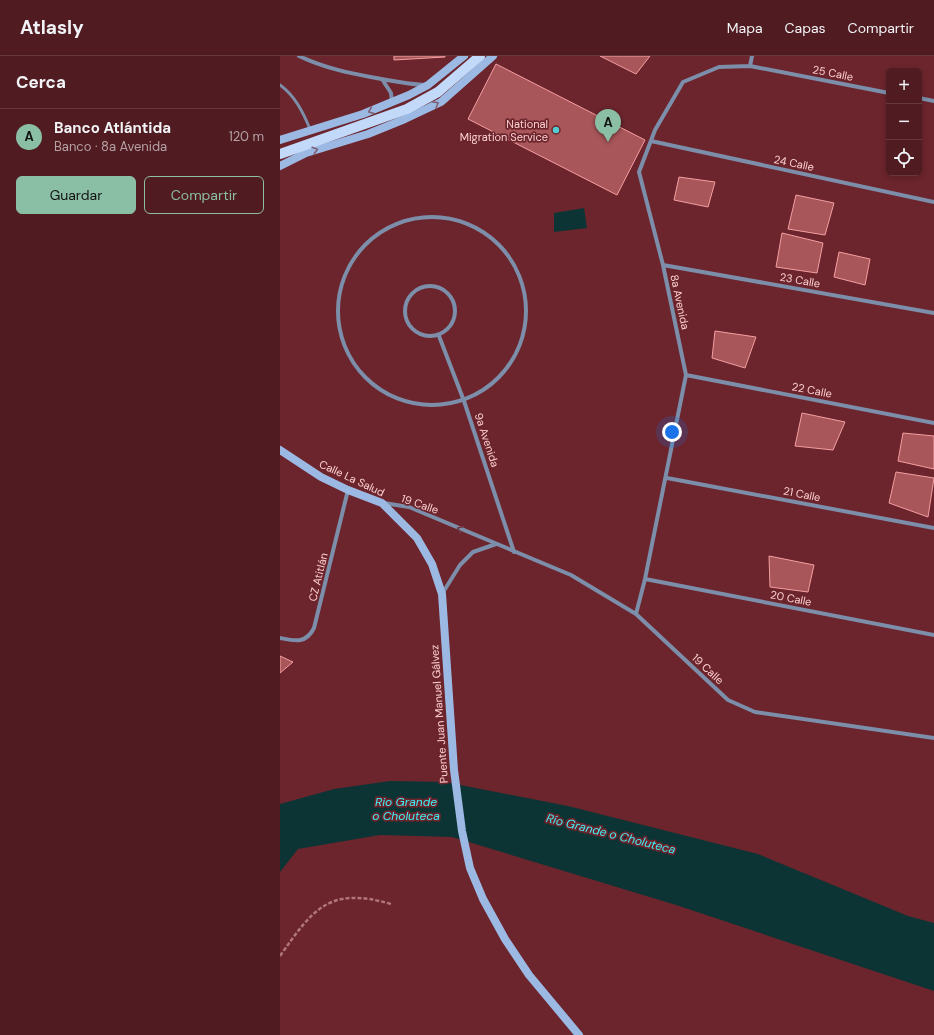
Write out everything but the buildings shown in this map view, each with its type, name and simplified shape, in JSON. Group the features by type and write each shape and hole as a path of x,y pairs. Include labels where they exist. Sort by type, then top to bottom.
{"main road":[{"path":"280,140 363,114 392,102 428,85 464,56"},
{"path":"280,154 407,109 438,92 480,56"},
{"path":"280,166 306,153 368,134 405,120 441,102 493,56"},
{"name":"Calle La Salud","path":"280,450 321,477 348,490 382,503 417,538 432,564 442,594"},
{"name":"Puente Juan Manuel Gálvez","path":"442,594 454,770 462,831 470,868 483,899 505,939 529,975 563,1018 579,1035"}],"street":[{"path":"299,56 333,69 410,84 428,85"},
{"path":"750,66 752,56"},
{"name":"25 Calle","path":"750,66 886,91"},
{"name":"8a Avenida","path":"636,614 646,579 686,375 663,265 639,172 655,130 683,82 719,67 750,66"},
{"path":"382,79 388,86 392,102"},
{"path":"922,99 934,101"},
{"name":"24 Calle","path":"651,141 934,202"},
{"path":"416,217 447,217 470,224 477,227 502,246 520,272 528,302 525,334 513,362 492,386 464,400 434,406 402,401 374,386 353,363 340,335 337,304 344,273 362,247 386,227 416,217"},
{"name":"23 Calle","path":"663,265 934,312"},
{"path":"422,287 438,287 451,296 456,311 452,326 439,336 423,336 410,327 404,312 409,297 422,287"},
{"name":"9a Avenida","path":"439,336 464,400 514,552"},
{"name":"22 Calle","path":"686,375 934,423"},
{"name":"21 Calle","path":"667,478 934,528"},
{"name":"CZ Atitlán","path":"280,638 302,641 310,636 314,628 348,490"},
{"name":"19 Calle","path":"382,503 409,507 571,575 636,614 728,700 755,712 934,738"},
{"path":"442,594 460,565 473,552 496,544"},
{"name":"20 Calle","path":"646,579 934,635"}],"lane":[{"path":"280,85 289,92 302,111 311,130"}],"path":[{"path":"280,956 311,914 334,900 369,898 391,904"}],"water":[{"path":"584,208 587,228 554,232 554,213"},
{"path":"390,781 445,782 568,806 758,854 908,916 934,923 934,991 676,905 452,837 380,835 298,849 280,872 280,804 334,789"}],"place":[{"name":"National Migration Service","path":"556,130"},
{"name":"Banco Atlántida","path":"608,142"}],"water label":[{"name":"Rio Grande o Choluteca","path":"406,809"},
{"name":"Río Grande o Choluteca","path":"611,834"}]}
